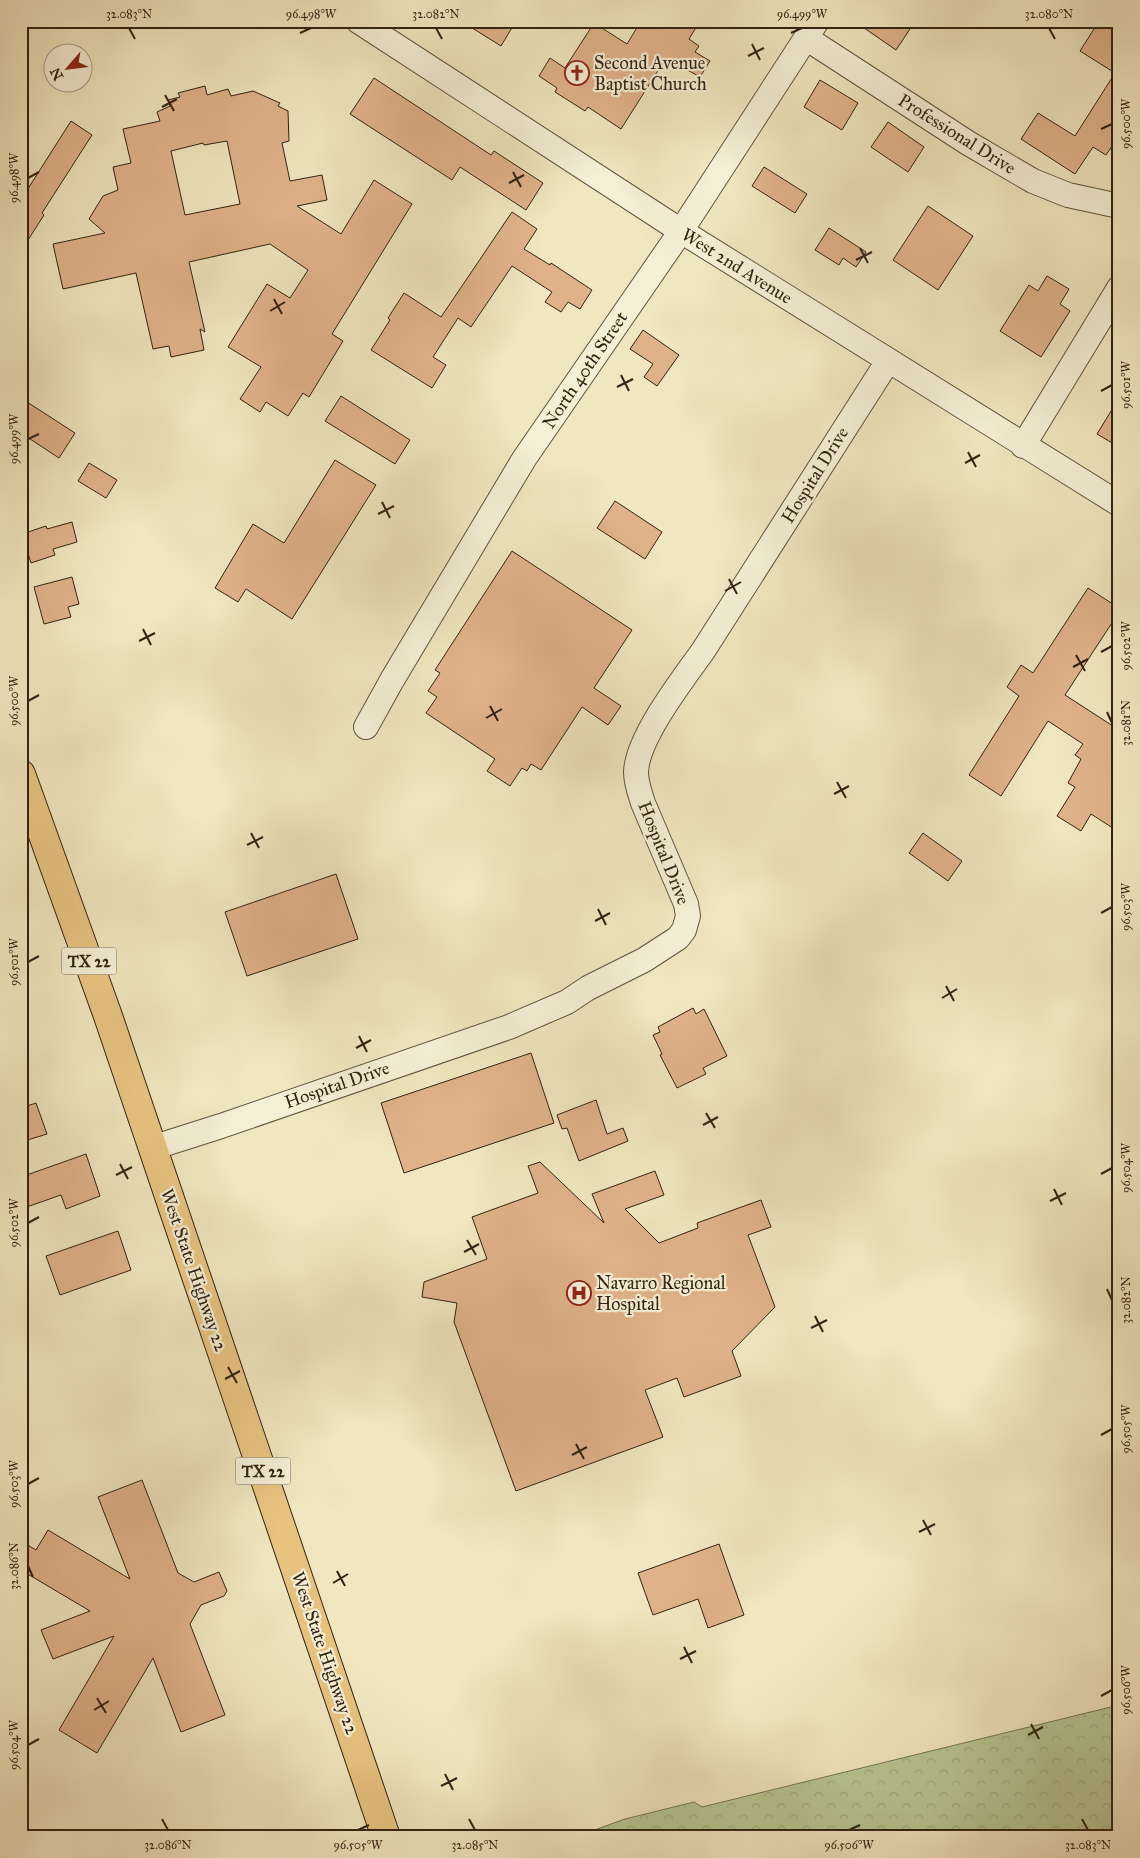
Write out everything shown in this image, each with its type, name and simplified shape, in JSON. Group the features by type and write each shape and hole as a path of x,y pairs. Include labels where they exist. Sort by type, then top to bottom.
{"main road":[{"name":"West State Highway 22","path":"21,774 80,934 386,1837"}],"street":[{"name":"West 2nd Avenue","path":"358,21 681,230 1023,446 1119,504"},
{"name":"North 40th Street","path":"366,727 524,459 681,230 812,30"},
{"name":"Professional Drive","path":"812,30 968,143 1033,181 1068,195 1119,206"},
{"path":"1023,446 1119,288"},
{"name":"Hospital Drive","path":"152,1148 509,1027 567,1002 588,988 644,960 678,938 684,930 688,916 686,904 643,803 636,772 639,756 652,728 680,683 704,651 888,361"}],"green space":[{"path":"1119,1705 1119,1837 575,1837 625,1819 694,1802 702,1807"}],"building":[{"path":"461,21 516,21 501,46"},
{"name":"Second Avenue Baptist Church","path":"641,21 700,21 689,39 699,46 695,52 710,61 700,77 666,58 621,129 588,107 585,111 555,92 557,88 539,76 550,58 565,68 594,23 627,44"},
{"path":"854,21 904,21 912,26 896,50"},
{"path":"1099,21 1112,21 1119,25 1119,136 1106,155 1093,147 1075,174 1021,139 1038,113 1075,136 1115,73 1080,51"},
{"path":"374,78 491,155 494,151 543,183 526,210 460,167 452,180 350,114"},
{"path":"820,80 858,103 842,130 804,107"},
{"path":"205,86 207,95 228,89 231,96 253,91 280,103 278,106 288,111 289,141 282,143 290,181 322,175 327,200 297,206 341,234 374,180 412,204 332,334 343,341 309,397 303,393 288,416 266,402 260,412 240,399 261,367 228,347 267,284 290,298 308,270 270,244 189,262 205,332 200,329 204,350 171,357 169,346 153,349 136,273 63,289 53,244 105,233 89,219 103,196 118,190 113,167 131,163 123,129 160,121 157,112 170,106 168,100 180,97 178,93","holes":["227,141 240,204 185,215 171,151 203,143 204,145"]},
{"path":"71,121 92,135 42,213 44,215 21,251 21,204 26,196 24,195"},
{"path":"888,122 924,147 908,172 871,147"},
{"path":"764,167 807,194 795,213 752,186"},
{"path":"928,206 973,236 938,290 893,260"},
{"path":"512,212 537,229 524,249 550,265 551,263 592,290 580,309 568,302 561,312 545,302 552,292 512,266 471,327 458,318 433,357 446,365 432,388 371,350 404,293 441,317"},
{"path":"829,228 866,252 856,267 843,258 839,265 815,250"},
{"path":"1047,276 1069,289 1060,304 1070,311 1041,357 1000,331 1029,285 1038,291"},
{"path":"643,330 679,355 657,386 644,377 653,364 630,349"},
{"path":"341,396 410,440 395,464 325,421"},
{"path":"1119,398 1119,447 1097,434"},
{"path":"27,402 75,433 59,458 21,433 21,410"},
{"path":"335,460 376,485 292,619 246,589 238,602 215,588 253,524 284,543"},
{"path":"89,463 117,480 106,498 78,481"},
{"path":"615,501 662,532 645,559 597,528"},
{"path":"72,522 77,542 53,549 55,555 31,563 22,534 46,526 47,529"},
{"path":"512,551 632,630 594,688 621,706 608,725 582,707 541,770 531,764 527,771 522,768 510,786 487,771 495,759 426,713 437,697 428,691 440,673 435,670"},
{"path":"72,577 79,604 68,607 71,617 44,624 34,587"},
{"path":"1088,588 1119,608 1119,612 1065,695 1119,730 1119,832 1091,814 1081,831 1057,816 1075,787 1068,783 1081,759 1075,755 1083,744 1048,721 1001,796 969,775 1019,696 1007,687 1021,665 1033,673"},
{"path":"923,833 962,861 948,881 909,853"},
{"path":"336,874 358,939 247,976 225,912"},
{"path":"693,1008 696,1014 704,1009 727,1056 703,1068 706,1074 677,1088 660,1055 662,1054 653,1035 660,1032 658,1027"},
{"path":"531,1053 554,1123 404,1173 381,1103"},
{"path":"596,1100 607,1134 623,1128 628,1141 579,1161 567,1128 562,1129 557,1115"},
{"path":"36,1103 47,1134 21,1142 21,1108"},
{"path":"86,1154 100,1196 66,1209 61,1195 21,1209 21,1177"},
{"path":"540,1162 604,1223 592,1194 655,1171 664,1195 625,1209 659,1243 698,1228 697,1223 761,1200 771,1227 748,1235 775,1307 732,1351 741,1376 684,1397 677,1378 645,1390 663,1437 516,1491 454,1322 457,1303 422,1297 424,1282 487,1259 472,1217 538,1193 528,1166"},
{"path":"118,1231 131,1270 60,1295 46,1256"},
{"path":"142,1480 178,1573 194,1582 219,1572 227,1591 224,1596 201,1605 190,1624 225,1715 181,1732 153,1658 97,1753 59,1730 114,1636 53,1659 41,1630 90,1611 21,1570 21,1541 36,1550 48,1530 130,1579 98,1497"},
{"path":"719,1544 744,1615 708,1628 698,1599 653,1615 638,1573"}],"place":[{"name":"Second Avenue Baptist Church","path":"577,73"},
{"name":"Navarro Regional Hospital","path":"579,1293"}]}
